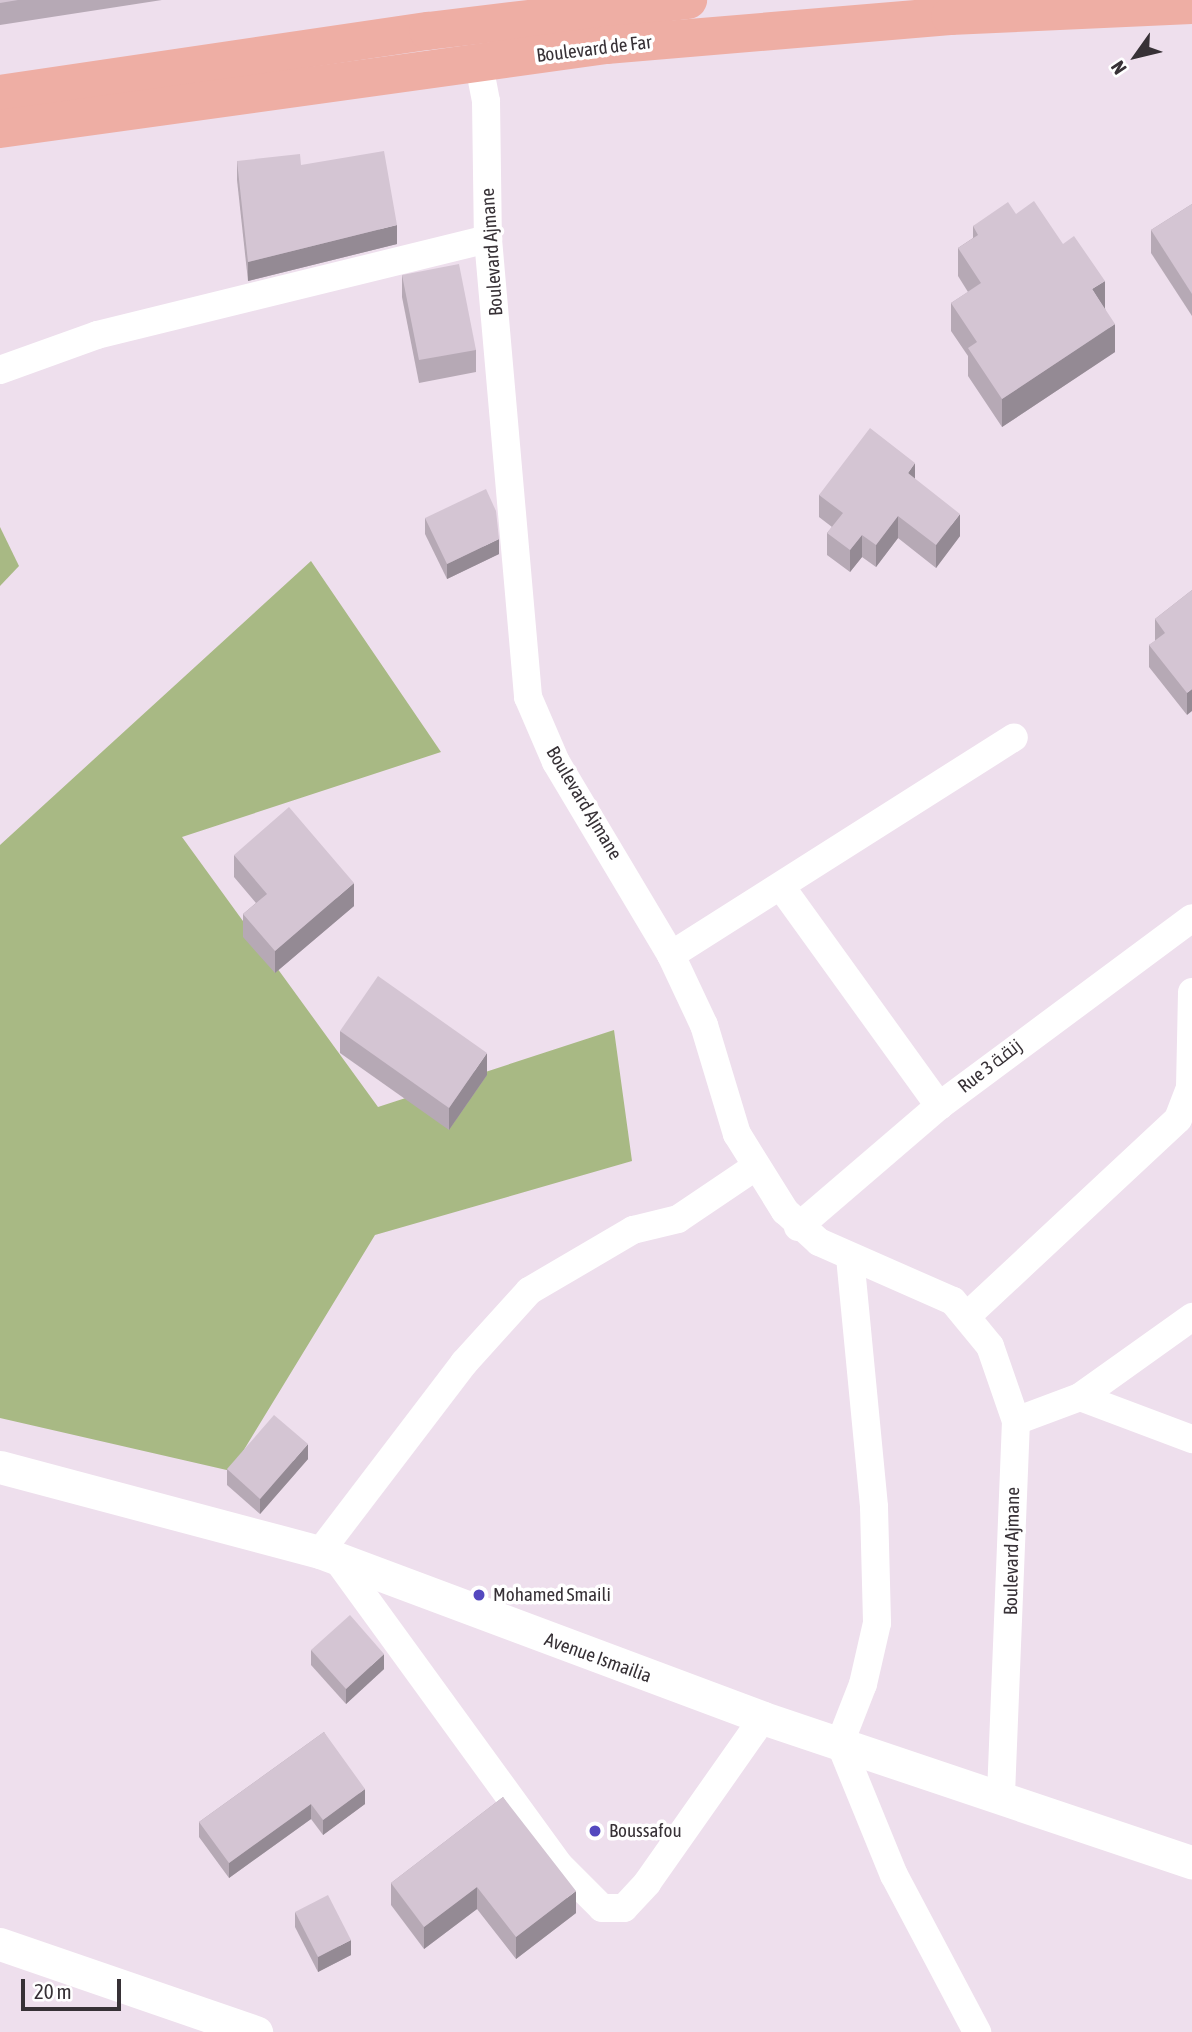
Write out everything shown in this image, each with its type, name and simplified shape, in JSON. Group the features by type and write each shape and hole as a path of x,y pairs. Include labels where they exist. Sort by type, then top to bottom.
{"highway":[{"name":"Boulevard de Far","path":"0,94 441,29 688,0"},
{"name":"Boulevard de Far","path":"0,129 428,68 479,65 606,45 950,16 1192,5"}],"street":[{"name":"Boulevard Ajmane","path":"479,65 486,101 488,239 528,697 556,762 671,955 704,1025 737,1134 755,1167 798,1227 850,1257 939,1293 968,1315 990,1346 1016,1420 1001,1798"},
{"path":"0,370 97,335 488,239"},
{"path":"671,955 782,888 1014,737"},
{"path":"782,888 939,1105"},
{"name":"Rue 3 زنقة","path":"798,1227 939,1105 1192,918"},
{"path":"968,1315 1178,1119 1190,1088 1192,992"},
{"path":"755,1167 678,1219 633,1230 529,1291 471,1353 328,1555 560,1866 602,1908 624,1908 648,1883 763,1718"},
{"path":"850,1257 874,1507 877,1623 863,1684 840,1743 894,1875 977,2032"},
{"path":"1016,1420 1080,1397 1192,1317"},
{"path":"1080,1397 1192,1439"},
{"name":"Avenue Ismailia","path":"0,1467 328,1555 763,1718 1192,1862"},
{"path":"0,1944 256,2032"}],"green space":[{"path":"0,527 19,566 0,586"},
{"path":"311,561 441,752 182,837 378,1107 614,1030 632,1161 375,1235 231,1471 0,1418 0,845"}],"building":[{"path":"384,151 397,225 248,262 237,161 300,154 301,165"},
{"path":"1034,201 1063,244 1074,236 1105,281 1092,289 1115,324 1002,399 968,348 977,342 951,303 981,283 958,248 978,235 973,226 1008,202 1016,214"},
{"path":"1192,204 1192,294 1151,230"},
{"path":"459,264 476,350 419,360 402,275"},
{"path":"870,428 915,463 908,473 960,514 936,545 898,516 876,545 862,535 850,550 827,533 843,513 819,495"},
{"path":"486,489 496,511 499,539 447,564 425,518"},
{"path":"1192,590 1192,689 1187,693 1149,645 1165,633 1155,619"},
{"path":"289,807 354,883 275,951 243,914 267,894 234,855"},
{"path":"378,976 487,1053 449,1108 340,1031"},
{"path":"274,1415 308,1444 260,1499 227,1469"},
{"path":"350,1615 384,1654 346,1689 311,1650"},
{"path":"324,1732 365,1789 323,1820 311,1804 229,1863 199,1822"},
{"path":"503,1797 576,1891 516,1937 477,1887 424,1927 391,1883"},
{"path":"328,1895 351,1940 318,1957 295,1912"}],"place":[{"name":"Mohamed Smaili","path":"479,1595"},
{"name":"Boussafou","path":"595,1831"}]}
